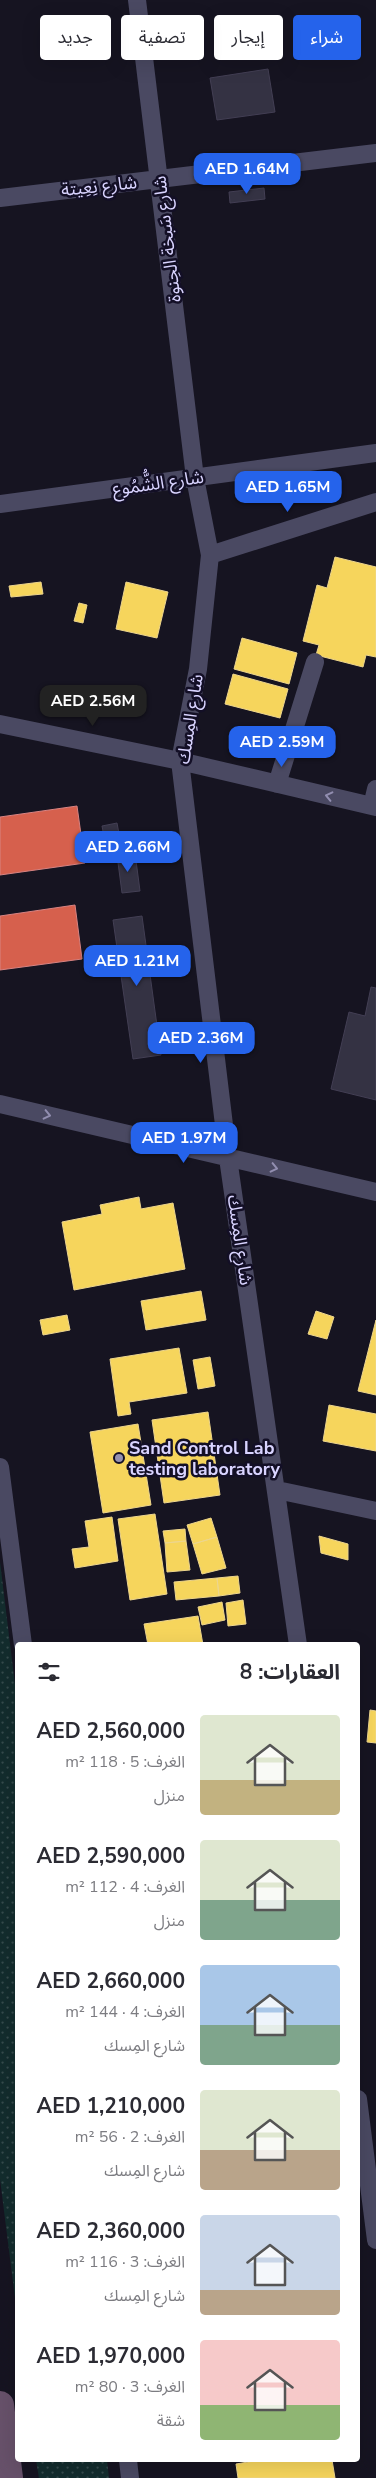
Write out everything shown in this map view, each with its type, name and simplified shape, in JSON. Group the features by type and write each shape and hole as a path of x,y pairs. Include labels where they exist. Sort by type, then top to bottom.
{"highway":[{"path":"0,2405 10,2478"}],"street":[{"name":"شارع سَبخة الحِنوة","path":"136,0 160,180 195,478"},
{"name":"شارع نِعِيتة","path":"0,198 376,153"},
{"name":"شارع الشُّمُوع","path":"0,504 376,453"},
{"name":"شارع المِسك","path":"195,478 210,554 198,669 180,761 228,1158 298,1642"},
{"path":"210,554 376,502"},
{"path":"277,784 315,662"},
{"path":"0,724 180,761 374,807 376,789"},
{"path":"0,1104 376,1192"},
{"path":"0,1467 23,1642"},
{"path":"277,1490 376,1511"},
{"path":"360,2115 376,2240"},
{"path":"128,2462 130,2478"}],"green space":[{"path":"0,1562 15,1684 15,2298 0,2179"},
{"path":"36,2462 107,2462 109,2478 39,2478"}],"building: سكن":[{"path":"335,557 376,567 376,657 366,655 363,667 316,655 319,645 303,641 317,585 327,588"},
{"path":"41,582 43,594 11,597 9,586"},
{"path":"126,582 168,592 157,638 116,629"},
{"path":"79,603 87,605 83,623 74,621"},
{"path":"242,638 297,653 289,684 234,669"},
{"path":"233,674 288,689 280,718 225,704"},
{"path":"139,1197 141,1209 173,1203 185,1269 74,1290 62,1222 102,1214 100,1205"},
{"path":"201,1291 206,1320 146,1330 141,1301"},
{"path":"316,1311 334,1317 327,1339 308,1334"},
{"path":"67,1315 70,1330 43,1335 40,1320"},
{"path":"376,1320 376,1395 358,1391"},
{"path":"179,1348 187,1393 129,1402 131,1414 118,1416 110,1359"},
{"path":"210,1357 215,1386 198,1389 193,1360"},
{"path":"329,1405 376,1414 376,1451 323,1441"},
{"path":"208,1412 220,1495 164,1503 152,1420"},
{"name":"Sand Control Lab testing laboratory","path":"138,1424 151,1505 103,1513 90,1432"},
{"path":"155,1514 167,1594 130,1600 118,1519"},
{"path":"112,1517 118,1561 75,1568 72,1549 89,1547 85,1521"},
{"path":"211,1518 217,1537 193,1544 187,1525"},
{"path":"185,1529 186,1541 165,1543 163,1531"},
{"path":"319,1536 348,1544 348,1560 321,1553"},
{"path":"217,1537 226,1568 202,1574 193,1544"},
{"path":"186,1541 190,1570 167,1572 165,1543"},
{"path":"238,1576 240,1593 219,1596 217,1578"},
{"path":"217,1578 219,1596 176,1600 174,1582"},
{"path":"243,1600 246,1624 228,1626 226,1603"},
{"path":"222,1602 225,1620 202,1625 198,1607"},
{"path":"198,1616 202,1642 147,1642 144,1624"},
{"path":"370,1710 376,1711 376,1743 367,1742"},
{"path":"248,2462 332,2462 335,2478 238,2478 236,2464"}],"building: متاجر":[{"path":"77,806 85,863 0,875 0,817"},
{"path":"75,905 82,959 0,970 0,916"}],"building: أخرى":[{"path":"268,69 275,112 217,120 210,78"},
{"path":"264,188 265,199 230,203 229,192"},
{"path":"117,823 120,839 105,842 102,826"},
{"path":"135,853 140,891 122,893 117,855"},
{"path":"142,916 161,1055 133,1059 113,920"},
{"path":"371,987 376,988 376,1100 331,1089 349,1012 365,1016"}],"place":[{"name":"Sand Control Lab testing laboratory","path":"119,1458"}]}
